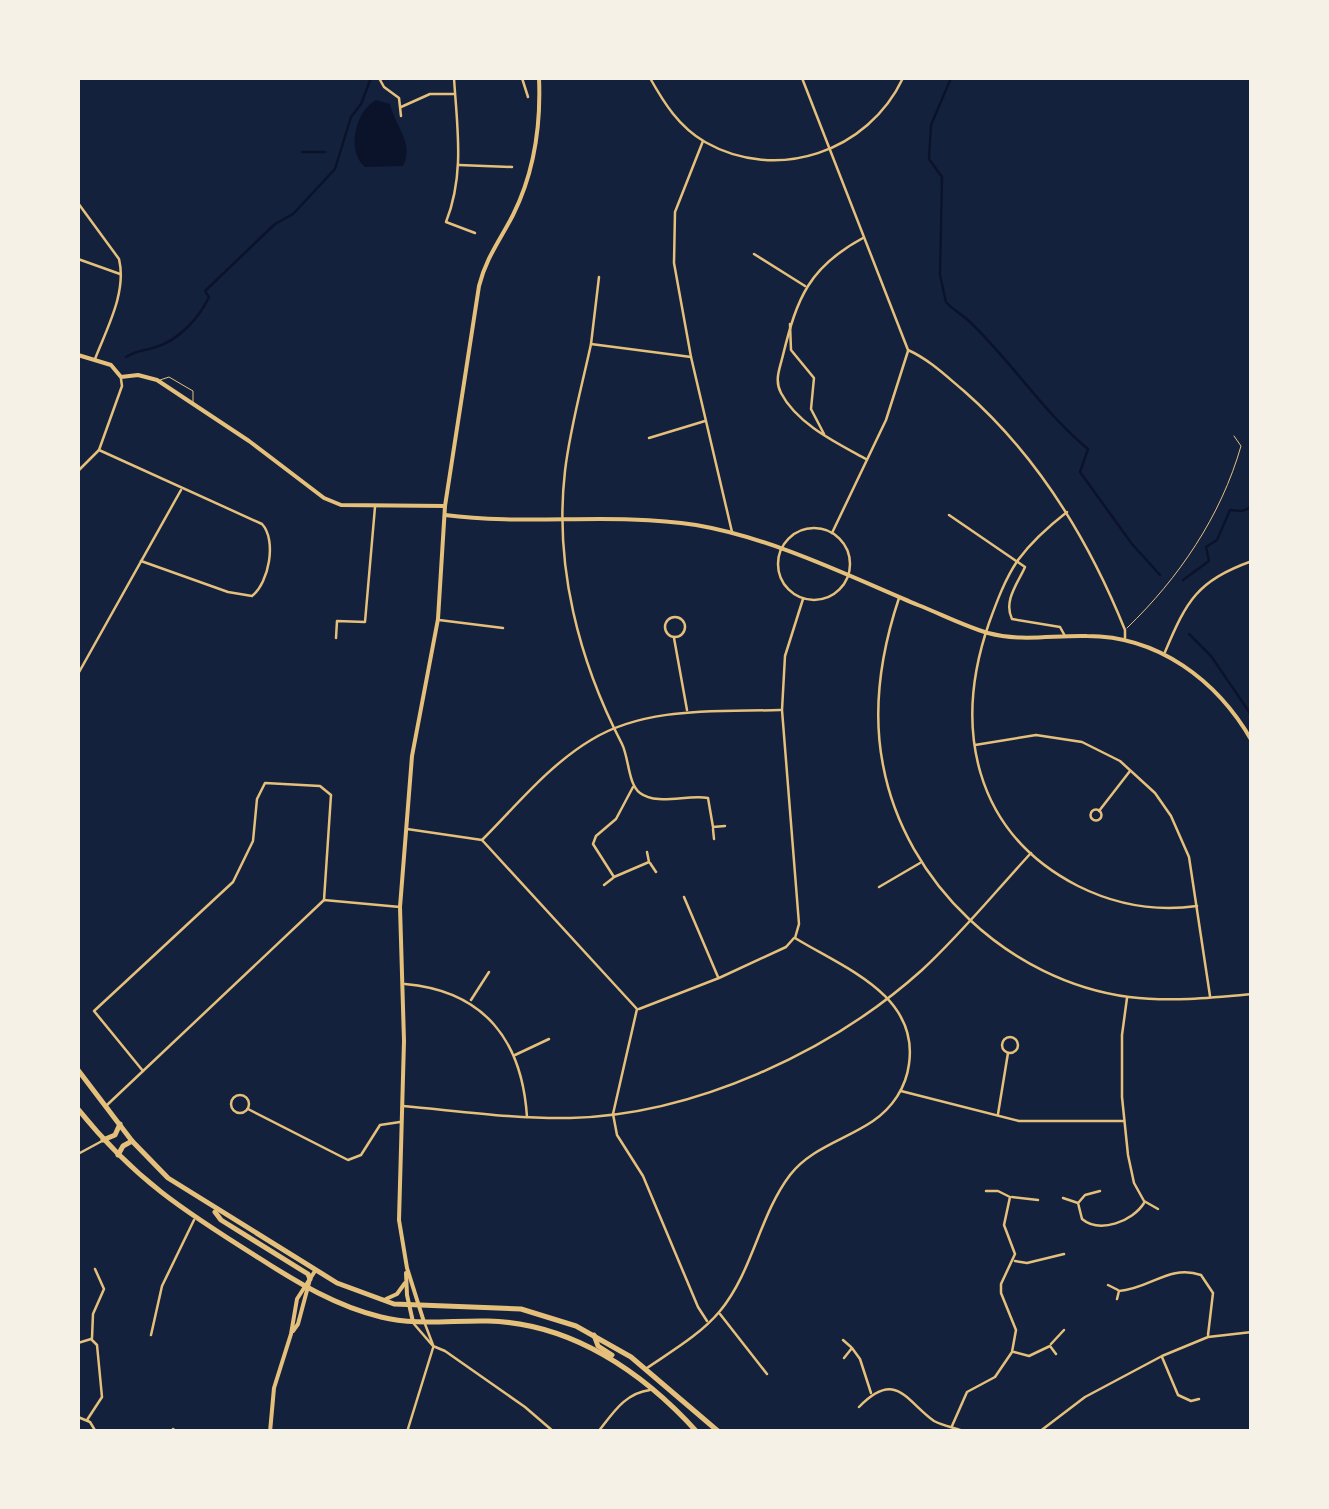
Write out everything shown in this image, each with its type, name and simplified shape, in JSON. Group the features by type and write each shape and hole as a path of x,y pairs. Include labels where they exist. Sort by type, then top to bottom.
{"highway":[{"path":"78,1070 132,1141 168,1178 316,1270 382,1301 520,1309 597,1338 646,1369 720,1432"},
{"path":"78,1109 158,1193 306,1288 379,1317 413,1322 517,1323 589,1346 640,1380 697,1432"},
{"path":"104,1140 115,1135 120,1124"},
{"path":"118,1155 132,1141"},
{"path":"210,1206 222,1220 308,1274 310,1280"},
{"path":"589,1346 597,1338"},
{"path":"597,1338 598,1346 630,1367 640,1380"}],"street":[{"path":"378,78 384,88 400,98 401,116"},
{"path":"454,78 460,133 458,177 446,222 474,232"},
{"path":"522,78 528,97"},
{"path":"406,1432 433,1346 407,1268 399,1220 403,984 400,907 412,756 438,620 445,506 480,286 487,258 510,220 530,171 538,124 539,78"},
{"path":"650,78 669,110 703,141 738,155 780,160 830,150 850,140 876,116 903,78"},
{"path":"802,78 908,350 886,420 832,533"},
{"path":"402,106 430,94 455,94"},
{"path":"703,141 682,188 673,239 676,287 732,534"},
{"path":"458,165 512,167"},
{"path":"78,202 120,259 122,274 94,360"},
{"path":"864,237 826,262 806,287 790,324 777,378 780,391 825,436 866,460"},
{"path":"754,254 806,287"},
{"path":"78,259 122,274"},
{"path":"599,276 592,344 568,456 562,520 576,626 600,699 628,756 634,786 651,798 708,798 714,838"},
{"path":"790,324 791,350 814,378 811,410 825,436"},
{"path":"592,344 691,357"},
{"path":"908,350 932,363 976,402 1029,458 1067,512 1102,573 1125,630 1124,640"},
{"path":"78,355 111,365 122,386 99,450 78,471"},
{"path":"121,378 138,375 157,380 262,450 324,498 354,508 445,506"},
{"path":"649,438 707,421"},
{"path":"99,450 262,524 271,539 260,589 245,597 140,561"},
{"path":"78,674 182,488"},
{"path":"336,638 338,622 365,622 375,507"},
{"path":"1067,512 1018,561 999,595 986,632 972,686 974,745 982,785 997,812 1031,853 1066,880 1105,898 1156,908 1196,906"},
{"path":"445,515 694,525 781,550 986,632 1035,640 1088,636 1124,640 1165,652 1199,677 1221,698 1252,741"},
{"path":"949,516 1026,567 1009,602 1012,619 1060,627 1065,637"},
{"path":"817,528 832,533 846,549 850,560 848,577 829,597 804,598 788,589 781,579 781,550 792,536 804,530 817,528"},
{"path":"1165,652 1202,585 1220,572 1252,561"},
{"path":"900,597 881,668 878,714 882,762 892,800 921,862 969,920 1040,970 1087,987 1127,996 1176,1000 1252,994"},
{"path":"637,1010 719,978 786,947 794,938 799,924 782,710 785,656 804,598"},
{"path":"677,617 685,623 685,630 674,638 668,636 664,626 667,620 677,617"},
{"path":"438,620 503,628"},
{"path":"674,638 688,713"},
{"path":"482,840 573,752 614,728 688,713 782,710"},
{"path":"974,745 1036,735 1082,742 1120,761 1155,792 1185,844 1210,998"},
{"path":"1098,811 1130,770"},
{"path":"106,1106 324,900 333,804 331,795 320,786 265,783 257,799 246,860 232,882 94,1011 143,1071"},
{"path":"614,877 594,840 616,818 634,786"},
{"path":"713,827 725,826"},
{"path":"406,829 482,840 637,1010"},
{"path":"648,852 656,872"},
{"path":"402,1106 572,1118 614,1114 682,1098 760,1073 828,1039 920,972 1031,853"},
{"path":"604,885 649,862"},
{"path":"879,887 921,862"},
{"path":"684,897 719,978"},
{"path":"324,900 400,907"},
{"path":"646,1369 719,1312 749,1262 773,1205 792,1173 813,1154 873,1121 892,1105 908,1072 909,1037 903,1016 888,996 794,938"},
{"path":"470,1002 489,972"},
{"path":"403,984 437,989 470,1002 485,1014 515,1055 522,1075 527,1117"},
{"path":"1127,996 1122,1035 1124,1121 1131,1177 1144,1202 1158,1209"},
{"path":"637,1010 614,1114 617,1135 643,1176 708,1323"},
{"path":"515,1055 549,1039"},
{"path":"998,1116 1008,1053"},
{"path":"901,1090 1020,1121 1124,1121"},
{"path":"248,1108 348,1160 362,1154 380,1126 402,1122"},
{"path":"78,1154 104,1140"},
{"path":"986,1191 1020,1201 1038,1200"},
{"path":"1078,1203 1085,1195 1100,1191"},
{"path":"952,1426 967,1392 995,1377 1012,1352 1016,1330 1000,1284 1014,1260 1014,1246 1003,1217 1010,1197"},
{"path":"1063,1198 1078,1203"},
{"path":"1078,1203 1082,1220 1093,1226 1130,1218 1144,1202"},
{"path":"151,1335 167,1272 195,1218"},
{"path":"1014,1260 1027,1264 1064,1254"},
{"path":"1052,1259 1055,1268"},
{"path":"407,1268 405,1283 413,1322 433,1346 445,1350 554,1432"},
{"path":"87,1420 102,1397 92,1339 94,1314 104,1289 95,1269"},
{"path":"270,1432 274,1388 290,1334 298,1324 306,1288 316,1270"},
{"path":"1108,1285 1119,1291 1136,1289 1175,1271 1201,1275 1213,1293 1208,1337"},
{"path":"382,1301 396,1294 405,1283"},
{"path":"1117,1299 1119,1291"},
{"path":"719,1312 768,1374"},
{"path":"1012,1352 1029,1356 1050,1346 1064,1330"},
{"path":"1039,1432 1085,1397 1162,1356 1208,1337 1252,1332"},
{"path":"78,1343 92,1339"},
{"path":"843,1340 860,1359 872,1394"},
{"path":"1050,1346 1056,1354"},
{"path":"844,1358 852,1348"},
{"path":"1162,1356 1178,1395 1190,1401 1199,1399"},
{"path":"598,1432 632,1395 652,1390"},
{"path":"859,1407 872,1394 904,1394 934,1420 966,1432"},
{"path":"78,1417 87,1420 96,1432"}],"lane":[{"path":"157,380 169,377 192,390 193,406"},
{"path":"1125,630 1156,599 1210,522 1241,446 1234,436"}],"water":[{"path":"376,100 390,104 403,135 407,150 403,166 365,167 359,160 355,142 358,122"}],"waterway":[{"path":"126,357 164,344 187,327 209,297 205,291 275,224 293,214 335,169 351,117 371,78"},
{"path":"951,78 931,125 929,159 942,177 940,275 946,302 985,337 1057,420 1088,449 1080,472 1132,544 1160,575"},
{"path":"302,152 325,152"},
{"path":"1183,580 1209,561 1206,547 1217,540 1230,510 1252,507"},
{"path":"1189,634 1211,656 1252,716"}]}
